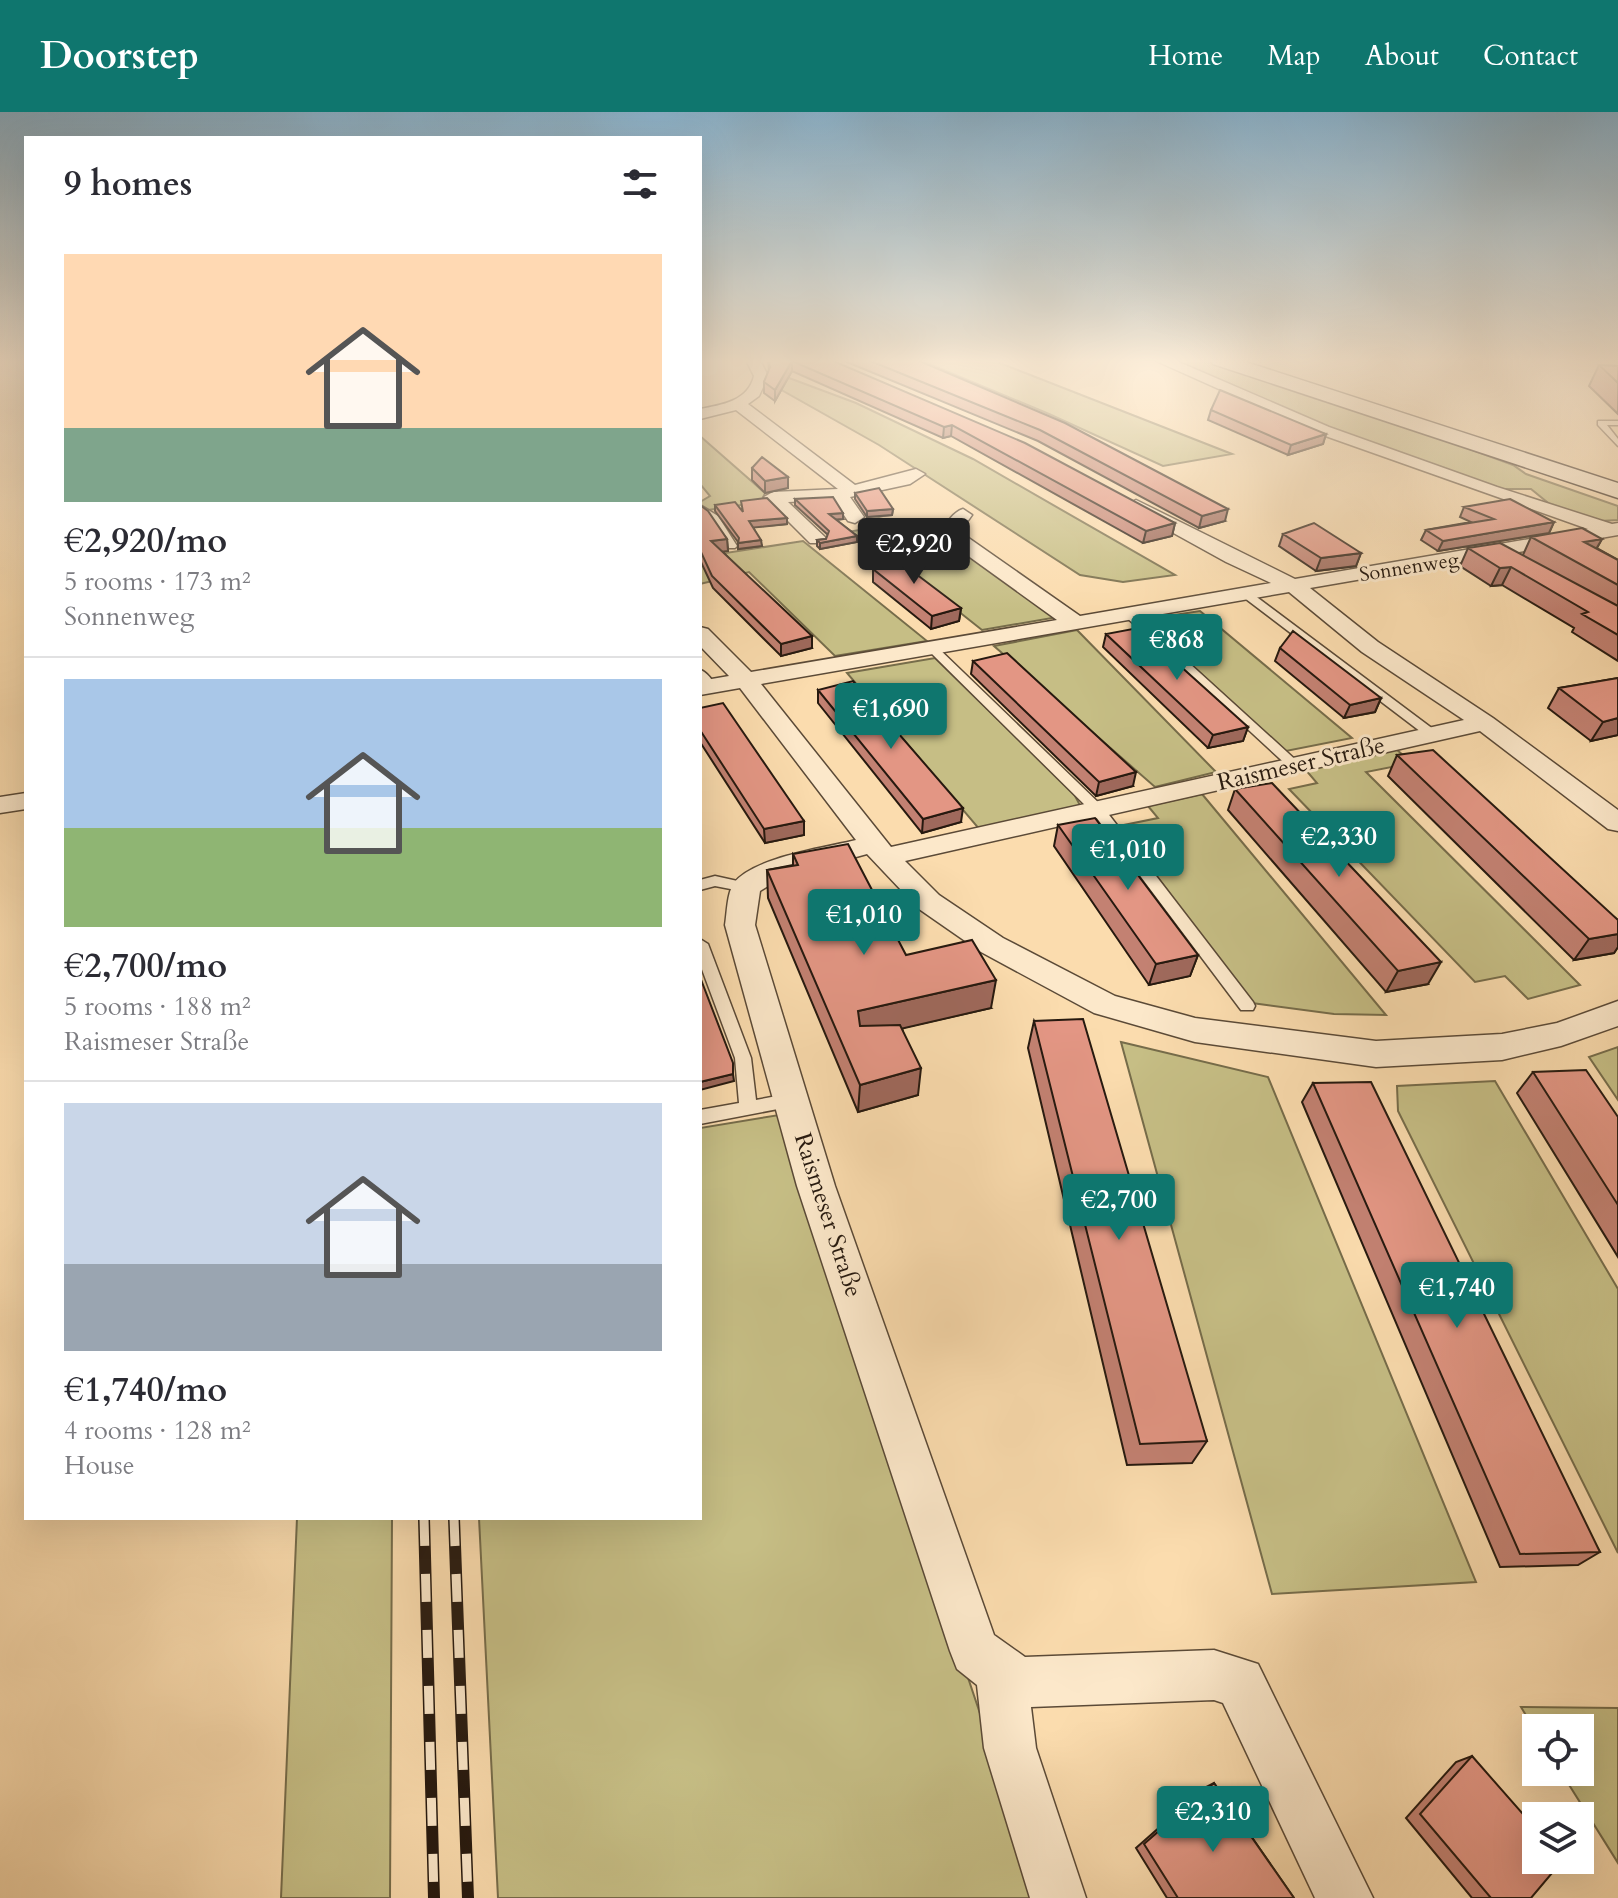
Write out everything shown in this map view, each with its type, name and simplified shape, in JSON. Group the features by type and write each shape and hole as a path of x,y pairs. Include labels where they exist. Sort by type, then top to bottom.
{"main road":[{"path":"1473,443 1618,491"}],"street":[{"path":"786,443 846,492 855,517"},
{"path":"1360,443 1491,491 1617,531"},
{"path":"817,539 773,497 846,492 904,480 916,474"},
{"path":"1115,493 1233,558 1294,586 1370,647 1484,723 1618,823"},
{"path":"963,515 949,533 1076,623"},
{"name":"Sonnenweg","path":"703,682 746,680 1617,531"},
{"path":"1498,552 1525,567"},
{"path":"702,636 746,680 879,850 929,902 992,945 1105,1005 1195,1030 1376,1054 1502,1047 1561,1034 1618,1013"},
{"name":"Raismeser Straße","path":"1001,1672 975,1651 816,1186 740,925 746,887 773,870 1098,810 1484,723"},
{"path":"0,805 24,801"},
{"path":"1058,1898 1010,1748 1001,1672 1025,1682 1214,1675 1240,1682 1345,1898"}],"lane":[{"path":"702,509 715,518 732,546"},
{"path":"1246,594 1433,735"},
{"path":"1129,614 1295,766"},
{"path":"932,648 1098,810 1247,1006"},
{"path":"702,884 715,881 746,887"},
{"path":"702,949 743,1058 748,1109"},
{"path":"702,1117 793,1100"}],"shaded area":[{"path":"702,443 708,443 765,493 761,502 708,510 702,507 702,501 710,496 702,486"},
{"path":"876,443 940,443 1175,575 1123,582 1080,575"},
{"path":"1113,443 1205,443 1232,454 1163,466"},
{"path":"1367,443 1454,443 1513,465 1526,474 1618,506 1618,520 1600,521 1552,506 1531,489 1495,489"},
{"path":"879,518 946,535 1058,617 982,630 886,554 877,552 860,540 855,541 847,532 860,530 861,521"},
{"path":"803,541 927,641 835,656 749,572 702,584 702,557"},
{"path":"1200,611 1352,738 1286,751 1142,620"},
{"path":"1077,630 1216,772 1155,787 994,646"},
{"path":"935,658 1074,794 1082,809 980,830 847,673"},
{"path":"1396,749 1412,763 1366,772 1580,985 1528,999 1505,976 1475,982 1289,789 1317,783 1305,769"},
{"path":"1202,794 1386,1015 1334,1014 1252,1003 1119,826 1158,818 1148,806"},
{"path":"1121,1042 1268,1077 1476,1582 1272,1594"},
{"path":"1618,1047 1618,1100 1589,1057"},
{"path":"1495,1081 1618,1289 1618,1553 1398,1111 1397,1086"},
{"path":"779,1115 1042,1898 498,1898 479,1520 702,1520 702,1128"},
{"path":"297,1520 392,1520 390,1898 281,1898"},
{"path":"1521,1707 1618,1708 1618,1863 1594,1825 1594,1802 1580,1802 1570,1786 1594,1786 1594,1714 1525,1714"}],"building":[{"path":"986,443 1026,443 1175,523 1146,531"},
{"path":"1065,443 1104,443 1228,509 1202,516"},
{"path":"762,457 788,477 765,481 752,468"},
{"path":"879,488 893,509 867,511 855,493"},
{"path":"833,497 843,513 829,514 857,536 820,543 817,540 826,539 829,531 795,499"},
{"path":"767,498 787,518 749,521 761,540 738,543 739,538 715,505 735,502 743,512 741,501"},
{"path":"1510,499 1554,522 1443,541 1426,530 1494,519 1464,507"},
{"path":"702,506 727,539 711,541 812,636 781,644 712,576 702,554"},
{"path":"1314,523 1361,553 1321,558 1283,534"},
{"path":"1582,528 1602,539 1584,542 1618,560 1618,585 1531,537"},
{"path":"1500,543 1618,606 1618,635 1582,614 1588,612 1511,567 1500,568 1468,548"},
{"path":"887,552 961,608 932,616 873,569"},
{"path":"1138,628 1248,727 1213,735 1106,634"},
{"path":"1293,631 1381,698 1350,705 1280,648"},
{"path":"1007,653 1136,772 1099,782 973,661"},
{"path":"1618,678 1618,718 1603,722 1559,688"},
{"path":"853,681 963,808 923,819 818,690"},
{"path":"723,703 804,821 764,829 702,733 702,708"},
{"path":"1433,750 1618,920 1618,934 1589,939 1397,755"},
{"path":"1272,783 1441,962 1398,971 1235,789"},
{"path":"1095,818 1198,955 1156,964 1058,825"},
{"path":"848,844 906,955 972,940 996,980 858,1011 860,1026 900,1025 921,1068 860,1085 767,870 798,865 793,854"},
{"path":"702,982 733,1063 733,1074 702,1082"},
{"path":"1083,1019 1207,1441 1140,1444 1034,1021"},
{"path":"1586,1070 1618,1117 1618,1205 1533,1072"},
{"path":"1371,1082 1600,1552 1520,1554 1313,1083"},
{"path":"1472,1756 1522,1813 1522,1874 1551,1874 1531,1898 1491,1898 1420,1814"},
{"path":"1214,1783 1294,1898 1178,1898 1144,1844"}],"railway":[{"path":"424,1520 434,1898"},
{"path":"454,1520 468,1898"}]}
